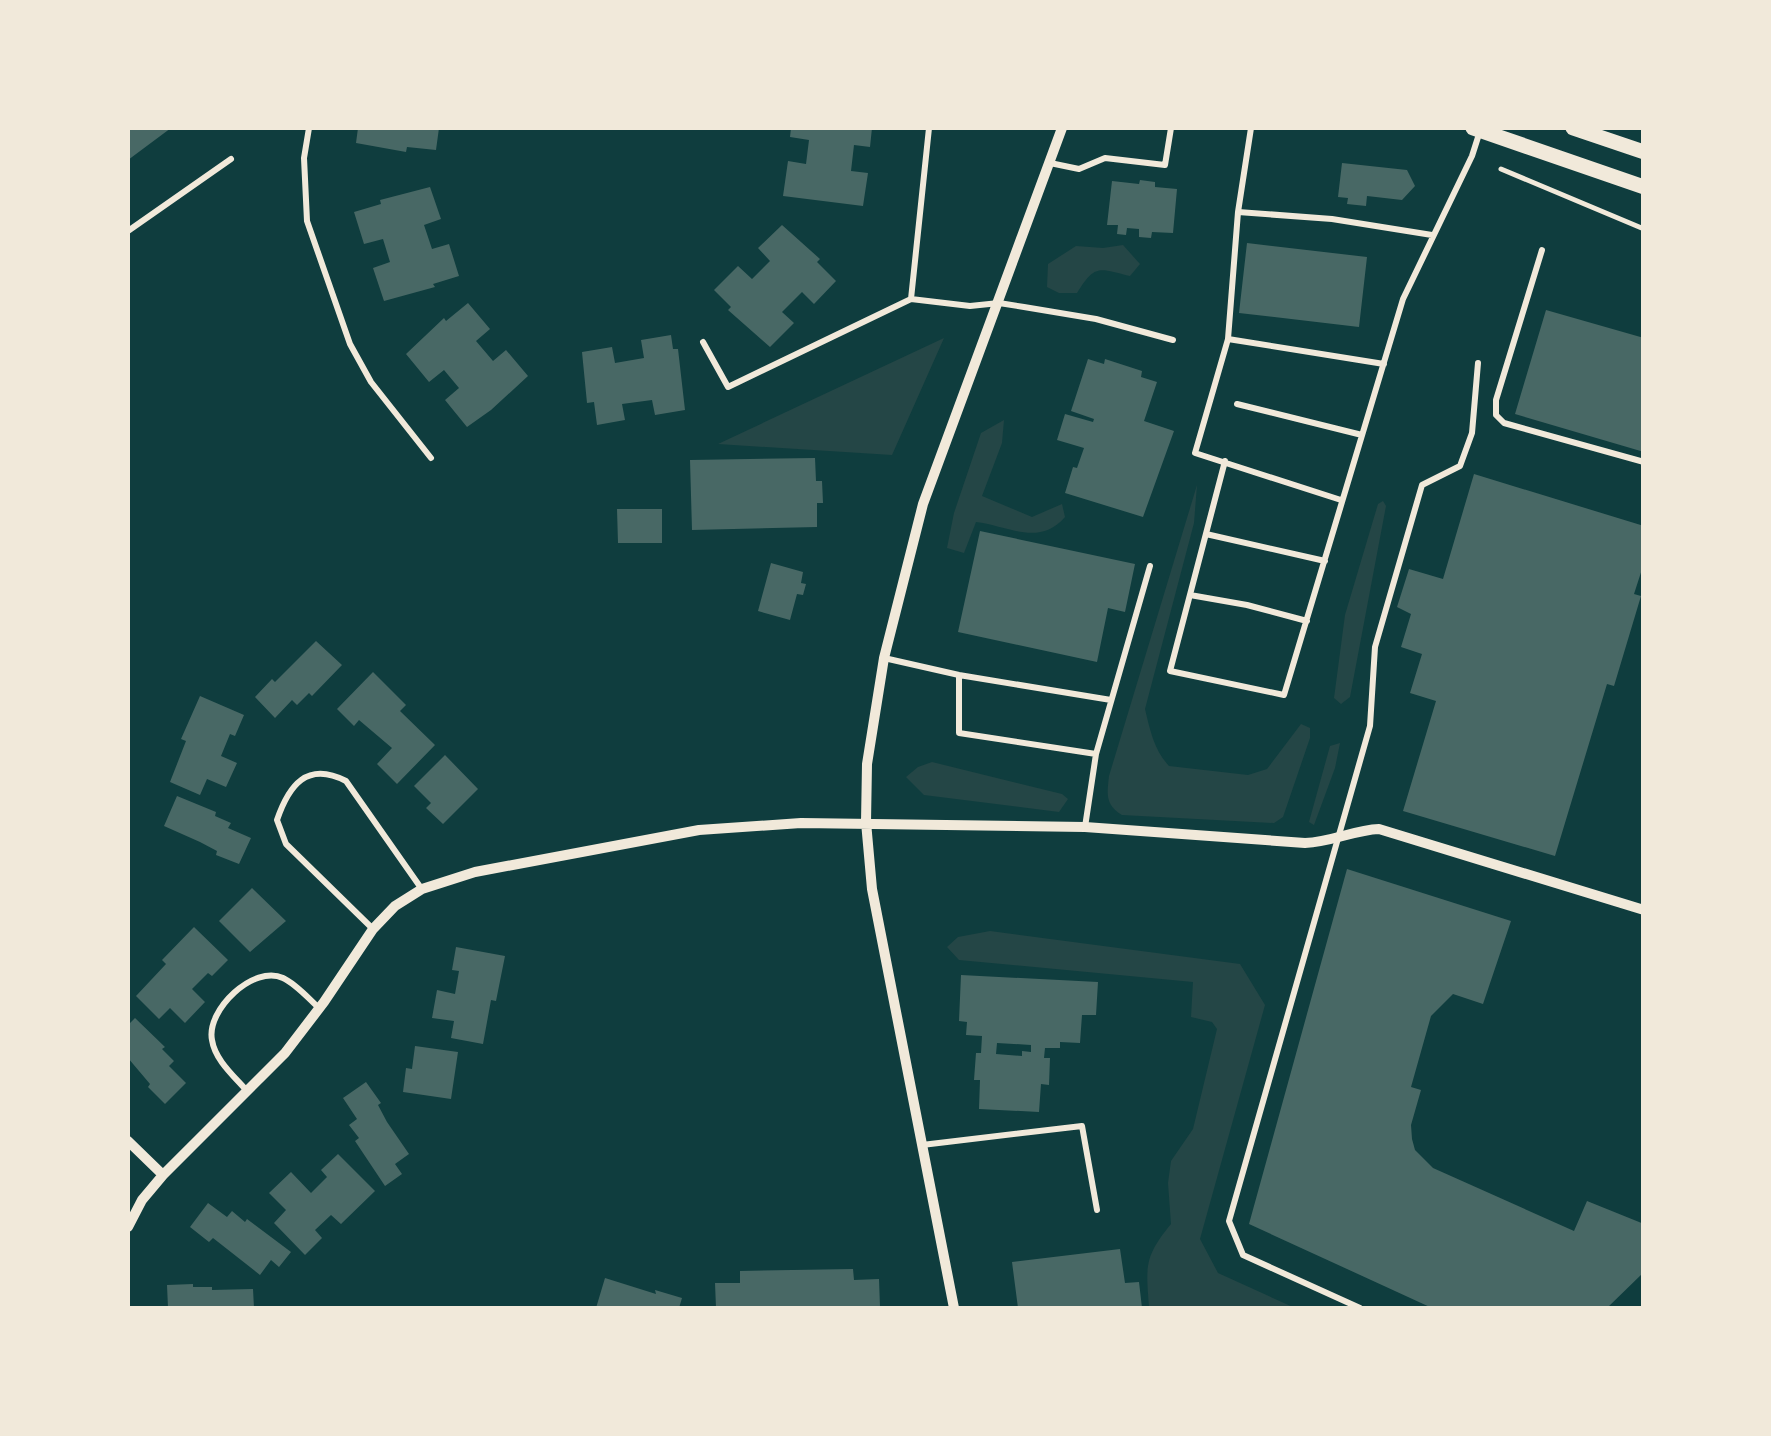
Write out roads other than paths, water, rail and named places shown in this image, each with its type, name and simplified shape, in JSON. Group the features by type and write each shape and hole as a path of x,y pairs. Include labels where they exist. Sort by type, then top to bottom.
{"street":[{"path":"954,1308 872,889 866,822 867,764 884,658 922,504 1062,128"},
{"path":"1477,128 1644,186"},
{"path":"1573,128 1610,134 1644,152"},
{"path":"128,1227 142,1200 163,1175 285,1053 372,929 395,906 422,889 475,872 699,830 866,822 1085,826 1306,843 1380,829 1644,910"},
{"path":"128,1141 163,1175"}],"lane":[{"path":"309,128 304,158 307,222 350,344 371,382 431,458"},
{"path":"910,299 929,128"},
{"path":"1050,163 1079,169 1105,158 1165,165 1172,128"},
{"path":"1250,128 1238,212 1228,339 1195,453 1342,500"},
{"path":"1225,461 1170,670 1284,695 1403,300 1472,156 1477,128"},
{"path":"128,231 230,159"},
{"path":"1238,212 1332,220 1432,235"},
{"path":"1542,250 1496,400 1496,415 1504,423 1644,462"},
{"path":"703,342 728,387 910,299 970,306 999,303 1096,319 1173,340"},
{"path":"1228,339 1384,364"},
{"path":"1360,1308 1243,1255 1229,1222 1370,726 1375,647 1422,485 1460,466 1472,433 1478,364"},
{"path":"1237,404 1362,435"},
{"path":"1206,534 1324,561"},
{"path":"1085,826 1096,754 1150,566"},
{"path":"1190,595 1307,620"},
{"path":"884,658 959,675 1111,700"},
{"path":"959,675 959,733 1096,754"},
{"path":"372,929 286,844 277,820 288,790 311,774 331,774 346,781 422,889"},
{"path":"247,1091 221,1061 211,1038 212,1019 223,1001 244,986 272,975 284,978 319,1008"},
{"path":"921,1146 1082,1126 1097,1210"}]}
